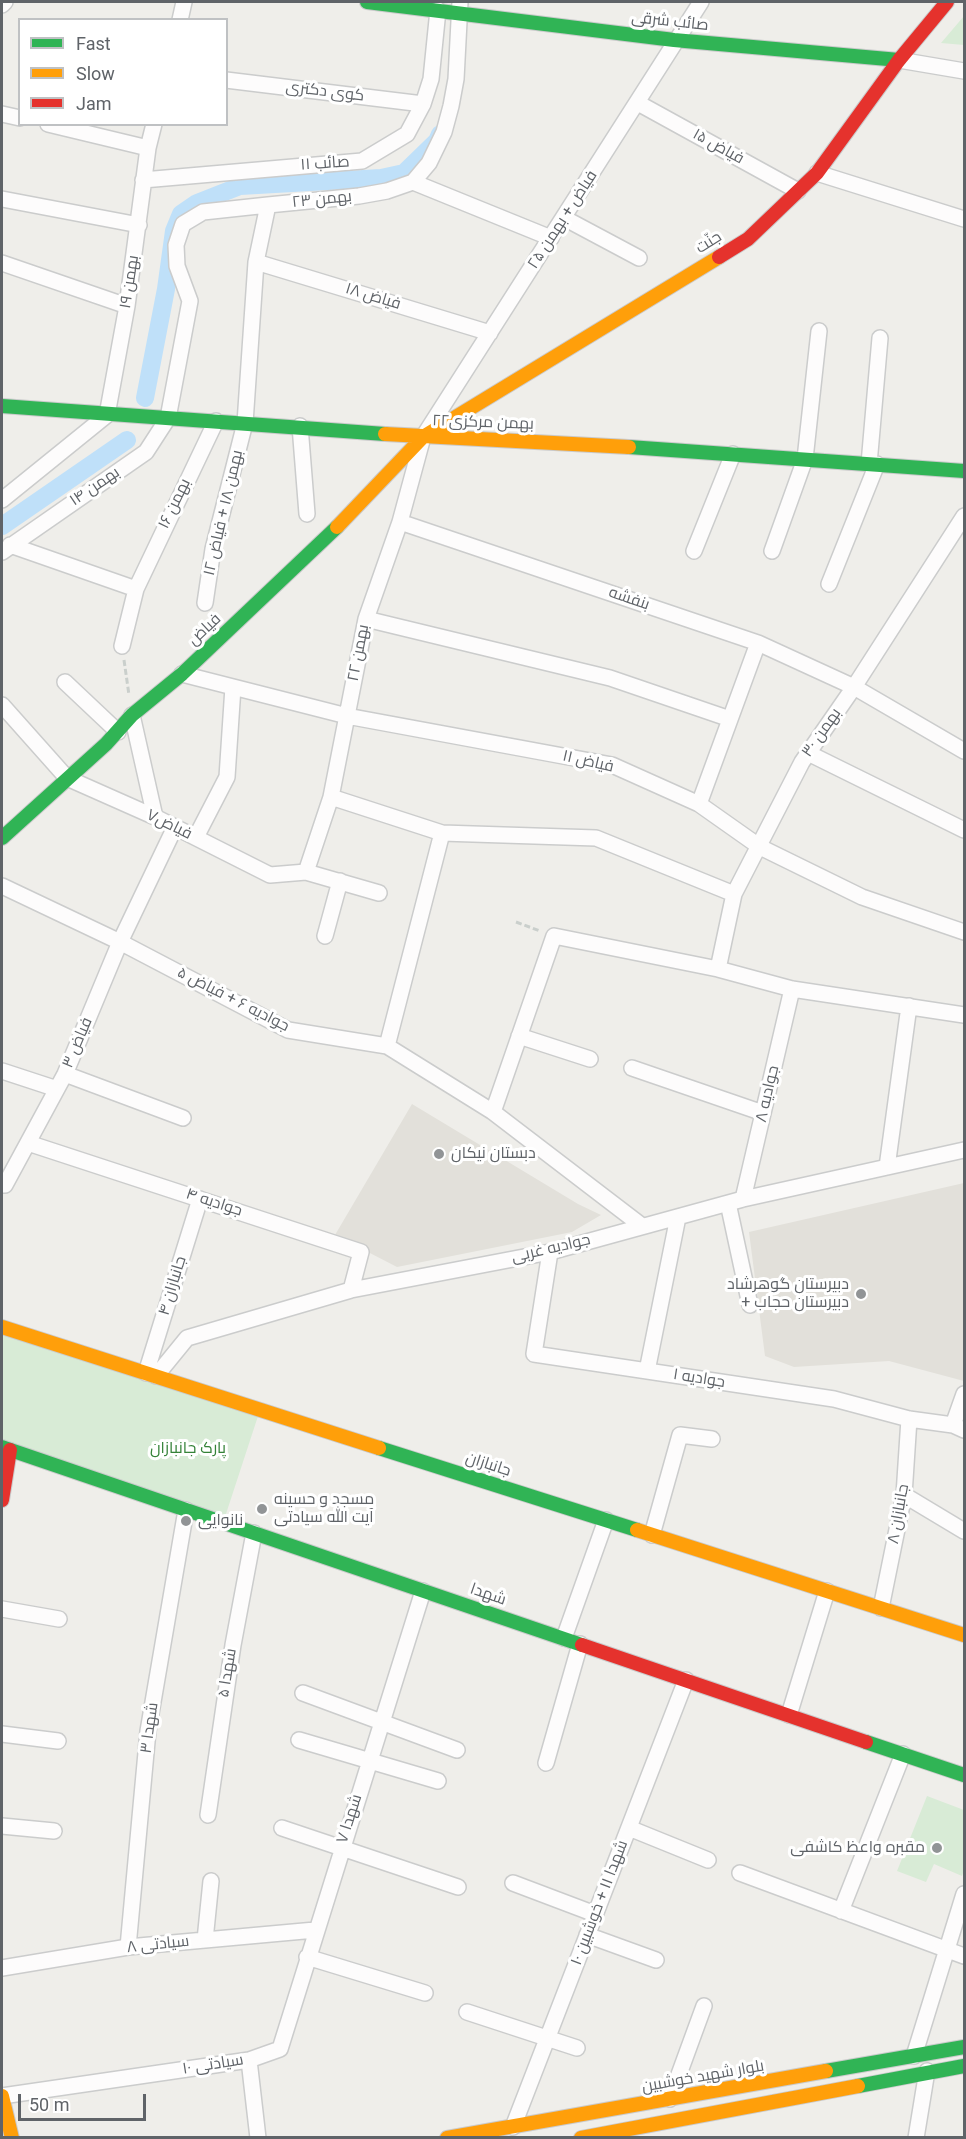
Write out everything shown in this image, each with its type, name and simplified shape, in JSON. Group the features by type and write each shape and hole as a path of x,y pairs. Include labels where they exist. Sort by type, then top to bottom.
{"main road":[{"name":"صائب شرقی","path":"367,2 438,10 459,7 674,40 899,60"},
{"name":"جنّت","path":"423,437 748,239 817,173 899,60 947,2"},
{"name":"۲۲بهمن مرکزی","path":"2,406 106,415 300,426 423,437 524,440 964,471"},
{"name":"فیاض","path":"2,838 118,732 132,715 182,674 322,543 423,437"},
{"name":"جانبازان","path":"2,1327 964,1635"},
{"path":"2,1500 6,1449"},
{"name":"شهدا","path":"6,1449 964,1775"},
{"name":"بلوار شهید خوشبین","path":"447,2138 964,2047"},
{"path":"581,2138 927,2071 964,2066"},
{"path":"2,2096 12,2138"}],"street":[{"path":"2,5 5,2"},
{"path":"180,18 184,2"},
{"name":"فیاض + بهمن ۲۵","path":"423,437 638,103 674,40 701,2"},
{"path":"459,7 456,79 449,115 429,163 413,182 551,238"},
{"name":"صائب ۱۱","path":"143,180 362,161 407,134 423,104 431,79 438,10"},
{"path":"899,60 964,71"},
{"name":"کوی دکتری","path":"228,80 423,104"},
{"name":"فیاض ۱۵","path":"638,103 798,191"},
{"path":"2,114 18,118"},
{"path":"56,126 148,148"},
{"name":"بهمن ۱۹","path":"106,415 127,306 143,180 154,126"},
{"path":"817,173 964,219"},
{"name":"بهمن ۲۳","path":"245,423 256,262 268,206 359,196 387,191 413,182"},
{"path":"2,199 139,225"},
{"path":"168,418 190,301 177,266 176,245 183,224 203,212 268,206"},
{"path":"564,218 639,258"},
{"name":"فیاض ۱۸","path":"256,262 490,333"},
{"path":"2,263 127,306"},
{"path":"772,551 805,459 819,331"},
{"path":"829,584 873,464 880,338"},
{"path":"2,500 106,415"},
{"name":"بهمن ۱۴","path":"6,548 146,452 168,418"},
{"name":"بهمن ۱۶","path":"122,646 136,589 216,421"},
{"name":"بهمن ۱۸ + فیاض ۱۲","path":"205,603 213,549 245,423"},
{"path":"300,426 307,514"},
{"name":"بهمن ۲۲","path":"306,872 331,797 366,619 400,522 423,437"},
{"path":"694,551 733,454"},
{"name":"بهمن ۳۰","path":"718,969 734,894 808,753 854,687 964,516"},
{"name":"بنفشه","path":"400,522 758,643 854,687 964,751"},
{"name":"بهمن ۱۴","path":"6,548 136,589"},
{"path":"366,619 609,678 730,719"},
{"path":"699,804 758,643"},
{"name":"فیاض ۱۱","path":"182,674 347,716 612,765 699,804 760,847 862,897 964,932"},
{"path":"65,682 118,732"},
{"path":"196,837 227,777 233,687"},
{"path":"2,705 67,778"},
{"path":"132,715 155,817"},
{"path":"808,753 963,824"},
{"name":"فیاض۷","path":"67,778 155,817 270,875 306,872"},
{"path":"331,797 442,833 596,838 734,894"},
{"name":"فیاض ۳","path":"2,1071 57,1089 120,942 175,827"},
{"path":"387,1046 442,833"},
{"path":"306,872 379,893"},
{"path":"325,936 340,881"},
{"name":"جوادیه ۶ + فیاض ۵","path":"2,886 120,942 288,1030 387,1046 493,1112 642,1226"},
{"path":"493,1112 554,936 718,969 792,989 964,1015"},
{"name":"جوادیه ۸","path":"743,1199 792,989"},
{"path":"887,1167 909,1006"},
{"path":"519,1036 590,1059"},
{"path":"632,1068 763,1113"},
{"path":"65,1074 183,1118"},
{"path":"2,1185 5,1185 57,1089"},
{"name":"جوادیه ۴","path":"28,1143 362,1252 351,1290"},
{"name":"جوادیه غربی","path":"151,1375 187,1338 351,1290 550,1252 743,1199 964,1150"},
{"name":"جانبازان ۴","path":"151,1375 200,1199"},
{"path":"728,1203 750,1305"},
{"path":"647,1371 678,1217"},
{"name":"جوادیه ۱","path":"550,1252 534,1354 834,1399 909,1419 959,1428"},
{"path":"959,1428 964,1394"},
{"name":"جانبازان ۸","path":"881,1608 904,1495 909,1419"},
{"path":"652,1535 680,1435 712,1439"},
{"path":"904,1495 964,1531"},
{"name":"شهدا ۳","path":"128,1947 148,1731 186,1510"},
{"path":"564,1638 606,1520"},
{"name":"شهدا ۵","path":"208,1815 227,1681 254,1533"},
{"name":"شهدا ۷","path":"280,2049 315,1930 423,1591"},
{"path":"789,1715 827,1591"},
{"path":"2,1609 59,1619"},
{"path":"546,1763 580,1644"},
{"name":"شهدا ۱۱ + خوشبین ۱۰","path":"513,2127 686,1680"},
{"path":"303,1693 457,1750"},
{"path":"2,1734 58,1741"},
{"path":"299,1740 438,1782"},
{"path":"841,1911 903,1754"},
{"path":"2,1826 54,1831"},
{"path":"282,1828 458,1887"},
{"path":"629,1828 708,1860"},
{"path":"740,1873 964,1956"},
{"path":"205,1940 211,1881"},
{"path":"513,1882 595,1914"},
{"path":"914,2056 964,1894"},
{"name":"سیادتی ۸","path":"2,1968 128,1947 315,1930"},
{"path":"587,1935 656,1960"},
{"path":"307,1957 425,1993"},
{"path":"670,2099 704,2006"},
{"path":"467,2012 578,2048"},
{"name":"سیادتی ۱۰","path":"2,2096 249,2060 280,2049"},
{"path":"249,2060 258,2138"},
{"path":"916,2138 927,2071"}],"path":[{"path":"122,646 132,715"},
{"path":"516,922 554,936"}],"shaded area":[{"name":"دبستان نیکان","path":"412,1104 578,1204 601,1215 572,1232 397,1267 335,1235"},
{"name":"دبیرستان گوهرشاد + دبیرستان حجاب","path":"964,1183 964,1381 889,1361 794,1367 765,1356 749,1232"}],"green space":[{"path":"964,16 964,45 941,43"},
{"name":"پارک جانبازان","path":"2,1335 259,1413 224,1520 2,1441"},
{"path":"927,1796 964,1810 964,1870 962,1876 934,1864 926,1882 897,1871"}],"waterway":[{"path":"145,398 166,289 174,231 181,214 197,203 240,186 381,178 404,173 437,141 440,134"},
{"path":"2,526 127,440"}],"traffic: fast":[{"path":"367,2 674,40 899,60"},
{"path":"2,406 385,434"},
{"path":"629,447 964,471"},
{"path":"2,838 106,744 132,715 182,674 337,527"},
{"path":"2,1447 582,1645"},
{"path":"379,1448 637,1530"},
{"path":"866,1742 964,1775"},
{"path":"826,2071 964,2047"},
{"path":"858,2086 964,2066"}],"traffic: slow":[{"path":"337,527 423,437 719,257"},
{"path":"385,434 629,447"},
{"path":"2,1327 379,1448"},
{"path":"637,1530 964,1635"},
{"path":"447,2138 826,2071"},
{"path":"581,2138 858,2086"},
{"path":"2,2096 12,2138"}],"traffic: jam":[{"path":"719,257 748,239 817,173 899,60 947,2"},
{"path":"2,1500 10,1450"},
{"path":"582,1645 866,1742"}],"place":[{"name":"دبستان نیکان","path":"439,1154"},
{"name":"دبیرستان گوهرشاد + دبیرستان حجاب","path":"861,1294"},
{"name":"مسجد و حسینه آیت الله سیادتی","path":"262,1509"},
{"name":"نانوایی","path":"186,1521"},
{"name":"مقبره واعظ کاشفی","path":"937,1848"}]}
